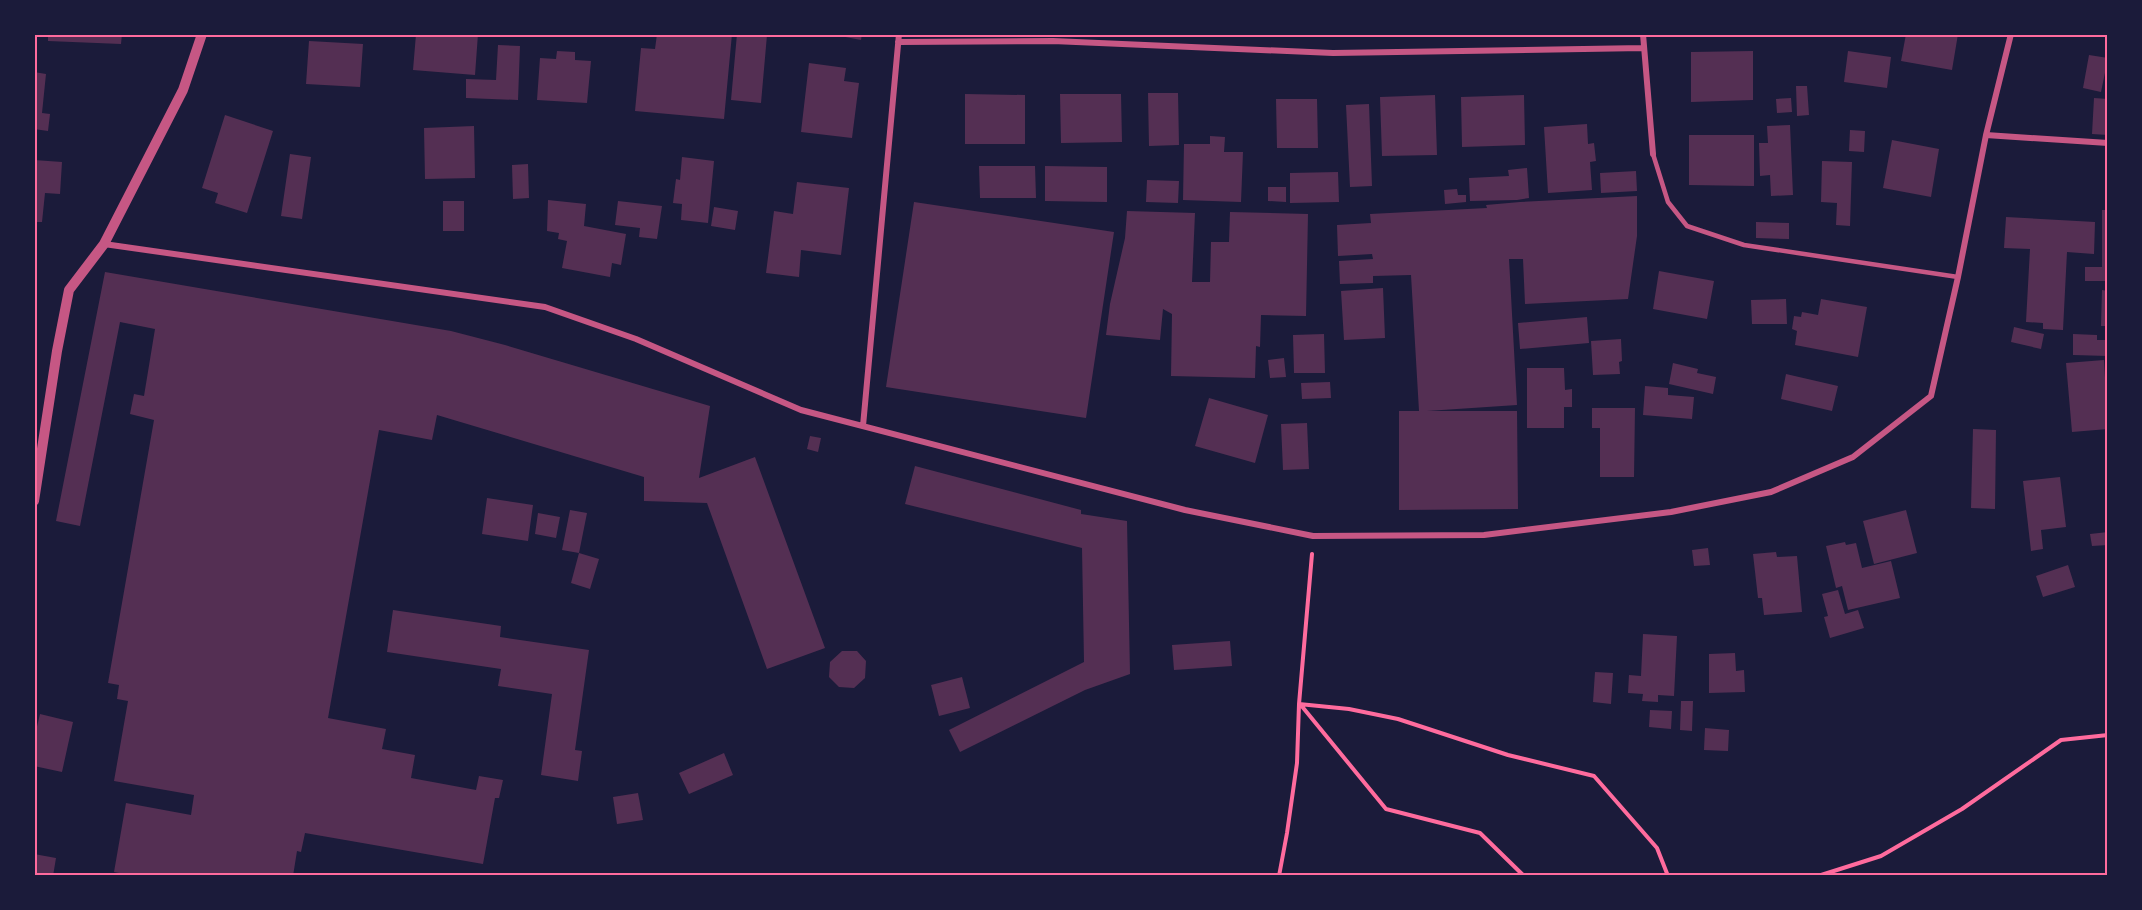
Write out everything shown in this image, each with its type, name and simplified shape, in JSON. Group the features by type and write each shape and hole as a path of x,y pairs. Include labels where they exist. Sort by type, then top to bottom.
{"street":[{"path":"34,501 57,351 69,290 104,244 183,90 202,34"},
{"path":"862,426 899,34"},
{"path":"1643,34 1653,154"},
{"path":"104,244 546,307 636,339 801,410 1185,510 1313,536 1484,535 1671,512 1771,492 1853,457 1932,396 1986,135 2011,34"},
{"path":"898,42 1053,41 1333,53 1643,48"},
{"path":"1986,135 2108,143"}],"lane":[{"path":"1653,154 1668,202 1687,226 1744,244 1958,277"}],"path":[{"path":"1279,876 1297,763 1299,704 1313,536"},
{"path":"1299,704 1386,809 1480,833 1524,876"},
{"path":"1299,704 1349,709 1398,719 1508,755 1594,776 1657,848 1668,876"},
{"path":"1818,876 1881,855 1962,809 2061,740 2108,735"}],"building":[{"path":"48,34 122,34 121,44 48,41"},
{"path":"416,34 478,34 475,75 413,70"},
{"path":"602,34 621,34 621,37 602,36"},
{"path":"657,34 732,34 724,119 635,111 641,48 655,49"},
{"path":"737,34 767,35 761,103 731,100"},
{"path":"830,34 862,34 861,40"},
{"path":"1906,34 1958,34 1952,70 1901,61"},
{"path":"309,41 363,44 360,87 306,84"},
{"path":"498,45 520,46 518,100 466,98 466,79 496,80"},
{"path":"557,51 575,52 575,60 591,61 587,103 537,100 540,58 556,59"},
{"path":"1753,51 1753,100 1691,102 1691,52"},
{"path":"1848,51 1891,57 1887,88 1844,82"},
{"path":"2089,55 2108,58 2101,92 2083,88"},
{"path":"809,63 846,68 844,81 859,83 852,138 801,132"},
{"path":"34,72 46,74 42,113 50,114 48,131 34,129"},
{"path":"1796,86 1807,86 1809,115 1797,116"},
{"path":"1148,93 1178,93 1179,145 1149,146"},
{"path":"965,94 1025,95 1025,144 965,144"},
{"path":"1060,94 1121,94 1122,142 1061,143"},
{"path":"1435,95 1437,155 1382,156 1380,97"},
{"path":"1524,95 1525,145 1462,147 1461,97"},
{"path":"1791,98 1792,112 1777,113 1776,99"},
{"path":"2094,98 2108,99 2108,135 2092,134"},
{"path":"1276,99 1317,99 1318,148 1277,148"},
{"path":"1369,104 1372,186 1350,187 1346,105"},
{"path":"225,115 273,131 247,213 215,203 218,193 202,188"},
{"path":"1587,124 1588,144 1594,143 1596,161 1590,162 1592,190 1548,193 1544,127"},
{"path":"1790,125 1793,195 1771,196 1770,175 1760,176 1759,143 1768,143 1767,126"},
{"path":"474,126 475,178 425,179 424,128"},
{"path":"1850,130 1865,131 1864,152 1849,151"},
{"path":"1689,135 1754,135 1754,186 1689,185"},
{"path":"1210,136 1225,137 1224,152 1243,152 1241,202 1183,200 1184,144 1210,144"},
{"path":"1892,140 1939,149 1931,197 1883,188"},
{"path":"290,154 311,157 302,219 281,216"},
{"path":"682,157 714,161 708,223 681,220 682,204 673,203 676,179 680,180"},
{"path":"34,160 62,162 60,194 45,193 42,222 34,222"},
{"path":"1822,161 1852,162 1850,226 1836,225 1837,203 1821,202"},
{"path":"528,164 529,198 513,199 512,165"},
{"path":"979,166 1035,166 1036,198 980,198"},
{"path":"1045,166 1107,167 1107,202 1045,201"},
{"path":"1527,168 1529,198 1470,201 1469,178 1509,176 1508,170"},
{"path":"1636,171 1637,191 1601,193 1600,173"},
{"path":"1338,172 1339,202 1290,203 1290,173"},
{"path":"1147,180 1179,181 1178,203 1146,202"},
{"path":"797,182 849,188 841,255 801,250 799,277 766,273 774,211 793,214"},
{"path":"1268,187 1286,187 1286,202 1268,201"},
{"path":"1457,189 1458,195 1466,195 1466,202 1445,204 1444,190"},
{"path":"1637,196 1637,236 1628,299 1525,304 1523,259 1509,259 1517,405 1427,411 1517,411 1518,509 1399,510 1399,411 1419,411 1411,275 1373,276 1373,283 1340,284 1339,261 1373,259 1372,254 1338,256 1337,225 1371,223 1370,214 1487,208 1486,205 1520,202"},
{"path":"548,200 586,204 584,226 626,234 621,265 612,263 610,277 562,268 567,241 558,239 559,233 547,231"},
{"path":"443,201 464,201 464,231 443,231"},
{"path":"618,201 662,206 657,239 639,237 640,228 615,225"},
{"path":"914,202 1114,232 1086,418 886,387"},
{"path":"714,207 738,211 735,230 711,226"},
{"path":"2102,210 2108,210 2108,281 2085,281 2085,267 2102,267"},
{"path":"1127,211 1195,213 1192,282 1210,282 1211,242 1229,242 1230,212 1308,214 1306,316 1261,315 1260,347 1256,346 1255,378 1171,376 1172,314 1163,309 1160,340 1106,335 1110,304 1125,238"},
{"path":"2006,217 2095,222 2094,254 2067,252 2063,330 2043,329 2043,323 2026,322 2030,249 2004,248"},
{"path":"1756,222 1789,223 1789,239 1756,238"},
{"path":"1659,271 1714,281 1707,319 1653,309"},
{"path":"105,272 451,331 710,406 699,478 755,457 825,648 767,669 707,503 644,501 644,477 437,415 432,440 379,430 328,718 386,729 382,749 415,755 411,778 476,790 479,776 503,780 499,798 495,798 483,864 305,833 301,852 297,851 293,876 135,876 114,872 126,803 191,815 194,795 114,781 128,701 117,699 119,685 108,683 154,420 130,414 134,394 144,396 155,329 120,322 80,526 56,521"},
{"path":"1383,288 1385,338 1344,340 1341,291"},
{"path":"2102,290 2108,291 2108,326 2101,326"},
{"path":"1786,299 1787,324 1752,324 1751,300"},
{"path":"1821,299 1867,307 1858,357 1795,345 1797,331 1792,329 1794,316 1801,317 1802,312 1818,315"},
{"path":"1587,317 1589,343 1520,349 1518,323"},
{"path":"2014,327 2044,334 2041,349 2011,342"},
{"path":"1324,334 1325,373 1294,373 1293,335"},
{"path":"2073,334 2097,335 2097,340 2108,340 2108,356 2073,355"},
{"path":"1621,339 1620,374 1593,375 1591,341"},
{"path":"1284,358 1286,377 1270,378 1268,360"},
{"path":"2104,360 2108,429 2072,432 2066,363"},
{"path":"1673,363 1698,369 1697,373 1716,377 1713,394 1669,384"},
{"path":"1527,368 1564,368 1565,390 1572,389 1572,407 1564,407 1564,428 1527,428"},
{"path":"1786,374 1838,386 1832,411 1781,399"},
{"path":"1330,382 1331,398 1302,399 1301,383"},
{"path":"1645,386 1668,388 1668,395 1694,397 1692,419 1643,415"},
{"path":"1209,398 1268,415 1255,463 1195,446"},
{"path":"1592,408 1635,408 1634,477 1600,477 1600,428 1592,428"},
{"path":"1307,423 1309,469 1283,470 1281,424"},
{"path":"1973,429 1996,430 1995,509 1971,508"},
{"path":"810,436 821,438 818,452 807,449"},
{"path":"915,466 1081,510 1081,514 1127,521 1130,674 1085,690 960,752 949,730 1084,662 1082,548 905,504"},
{"path":"2060,477 2066,527 2041,530 2043,549 2031,551 2023,481"},
{"path":"487,498 533,505 528,541 482,534"},
{"path":"570,510 587,513 579,553 562,550"},
{"path":"1906,510 1917,553 1874,564 1863,521"},
{"path":"538,513 560,517 556,538 535,534"},
{"path":"2108,532 2108,545 2092,546 2090,534"},
{"path":"1845,542 1846,545 1856,543 1862,568 1891,561 1900,598 1848,610 1842,586 1836,588 1826,546"},
{"path":"1708,548 1710,565 1694,566 1692,550"},
{"path":"1776,552 1777,557 1797,556 1802,612 1764,615 1762,598 1758,598 1753,554"},
{"path":"579,553 599,559 590,589 571,583"},
{"path":"2068,565 2075,587 2043,597 2036,576"},
{"path":"1838,590 1845,614 1858,610 1864,628 1830,638 1824,617 1828,616 1822,594"},
{"path":"393,610 501,626 500,637 589,650 575,750 582,751 578,781 541,775 552,694 498,686 501,669 387,652"},
{"path":"1643,634 1677,636 1674,696 1658,695 1658,702 1642,701 1643,694 1628,693 1629,675 1641,676"},
{"path":"1230,641 1232,666 1174,670 1172,645"},
{"path":"842,651 857,651 866,661 865,678 854,688 839,687 829,677 830,662"},
{"path":"1735,653 1736,671 1744,670 1745,692 1709,693 1709,654"},
{"path":"1595,672 1613,673 1611,704 1593,702"},
{"path":"962,677 970,708 939,716 931,685"},
{"path":"1681,701 1693,701 1692,731 1680,730"},
{"path":"1650,710 1672,711 1671,729 1649,727"},
{"path":"40,714 73,722 62,772 34,766 34,739"},
{"path":"1705,728 1729,730 1728,751 1704,750"},
{"path":"724,753 733,775 689,794 679,773"},
{"path":"638,793 643,820 617,824 613,797"},
{"path":"34,854 56,858 53,876 34,876"}]}
